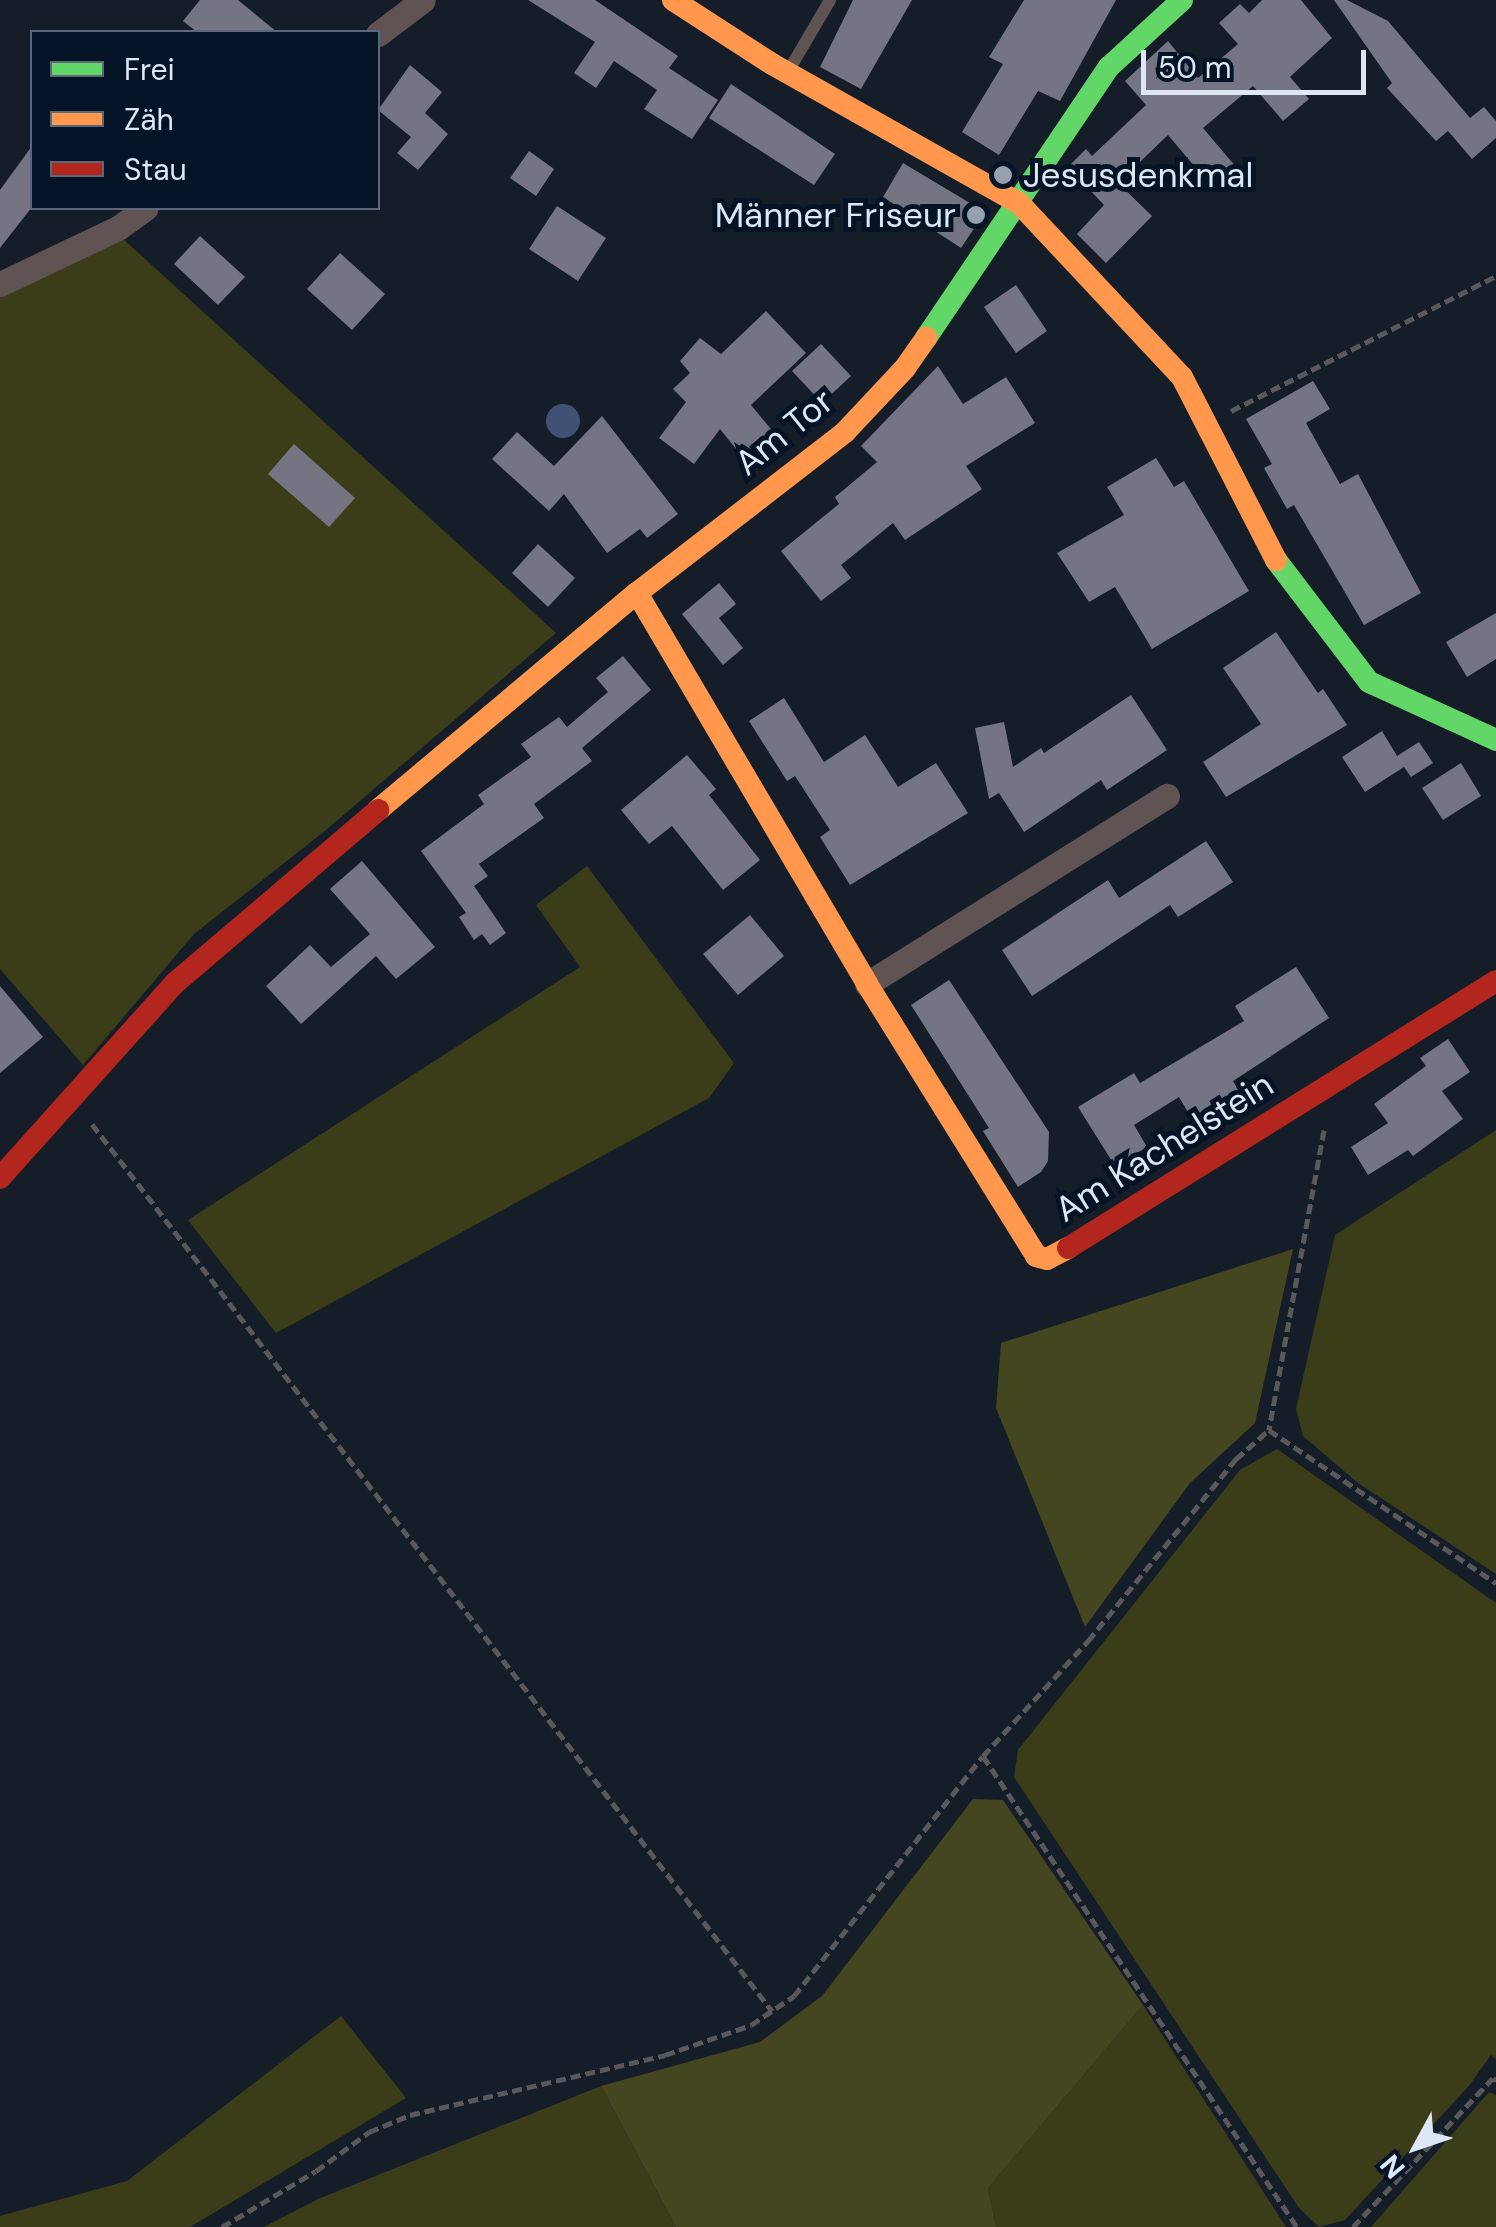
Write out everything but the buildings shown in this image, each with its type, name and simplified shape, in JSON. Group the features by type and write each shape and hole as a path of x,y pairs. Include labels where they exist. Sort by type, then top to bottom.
{"street":[{"path":"380,32 422,0"},
{"path":"672,0 787,72 1018,204 1182,377 1208,423 1264,545 1369,682 1496,740"},
{"name":"Am Tor","path":"0,1178 175,983 343,837 637,593 857,419 905,368 1109,67 1182,0"},
{"path":"0,284 118,228 143,210"},
{"name":"Am Kachelstein","path":"637,593 867,984 1036,1256 1047,1259 1332,1087 1496,981"},
{"path":"867,984 1168,796"}],"lane":[{"path":"787,72 830,0"}],"path":[{"path":"1208,423 1496,276"},
{"path":"222,2227 316,2171 369,2132 410,2115 665,2054 751,2025 794,1996 983,1756 1088,1640 1236,1459 1269,1430 1332,1087"},
{"path":"72,1097 772,2011"},
{"path":"1269,1430 1496,1583"},
{"path":"983,1756 1297,2227"},
{"path":"1354,2227 1493,2078 1496,2080"}],"green space":[{"path":"121,237 556,633 326,830 194,934 83,1065 0,969 0,296"},
{"path":"587,866 734,1063 709,1098 276,1333 188,1220 580,967 536,905"},
{"path":"1496,1130 1496,1574 1358,1483 1303,1436 1296,1409 1335,1235"},
{"path":"1293,1249 1255,1423 1190,1483 1085,1627 996,1408 1001,1343"},
{"path":"1277,1449 1496,1603 1496,2059 1491,2055 1468,2087 1345,2220 1319,2227 1299,2208 1014,1777 1018,1750 1240,1470"},
{"path":"973,1799 1003,1800 1143,2005 988,2188 996,2227 676,2227 601,2086 760,2042 822,1996"},
{"path":"1143,2005 1286,2227 996,2227 988,2188"},
{"path":"341,2016 406,2098 190,2227 0,2227 0,2216 127,2181"},
{"path":"601,2086 676,2227 264,2227 318,2199"},
{"path":"1489,2092 1496,2095 1496,2227 1371,2227"}],"water":[{"path":"563,404 575,409 580,421 575,433 563,438 551,433 546,421 551,409"}],"traffic: fast":[{"path":"926,338 1109,67 1182,0"},
{"path":"1276,560 1369,682 1496,740"}],"traffic: slow":[{"path":"673,0 772,64 1019,203 1182,377 1276,560"},
{"path":"378,810 637,593 845,432 905,368 926,338"},
{"path":"637,593 867,984 1036,1256 1047,1259 1068,1248"}],"traffic: jam":[{"path":"0,1178 175,983 378,810"},
{"path":"1068,1248 1496,981"}],"place":[{"name":"Jesusdenkmal","path":"1003,175"},
{"name":"Männer Friseur","path":"976,215"}]}
